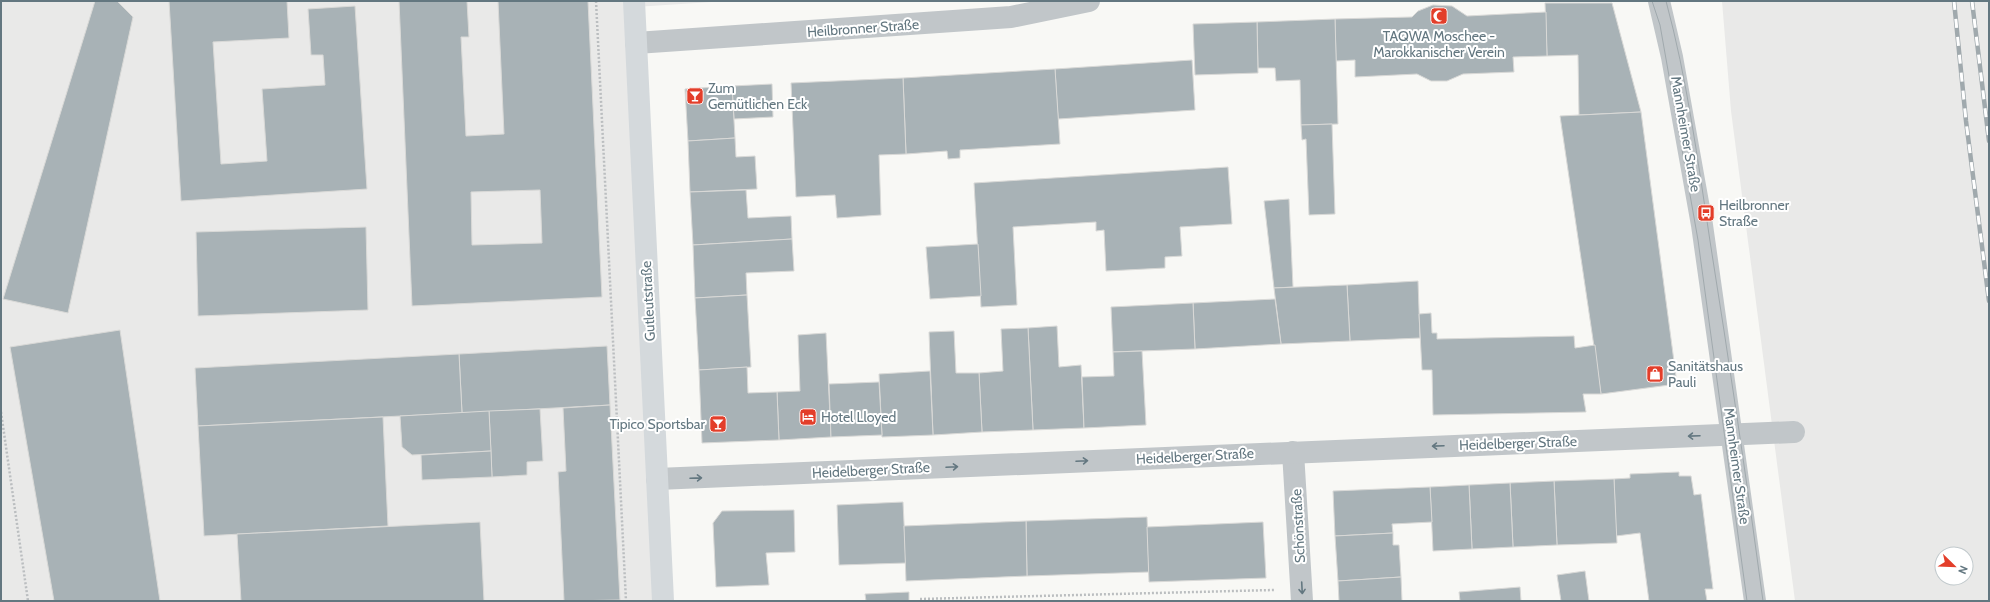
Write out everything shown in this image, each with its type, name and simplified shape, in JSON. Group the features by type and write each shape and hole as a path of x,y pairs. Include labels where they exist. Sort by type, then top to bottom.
{"main road":[{"name":"Gutleutstraße","path":"634,1 663,601"}],"street":[{"name":"Heilbronner Straße","path":"636,43 1012,17 1089,1"},
{"name":"Mannheimer Straße","path":"1659,1 1672,57 1702,225 1755,601"},
{"name":"Heidelberger Straße","path":"657,479 1794,432"},
{"name":"Schönstraße","path":"1293,452 1302,601"}],"path":[{"path":"596,1 626,601"},
{"path":"1,412 28,601"},
{"path":"920,599 1278,589"}],"shaded area":[{"path":"1,1 727,1 635,7 663,601 1,601"},
{"path":"1722,1 1989,1 1989,601 1795,601 1731,111"}],"building":[{"path":"95,1 117,1 133,17 68,313 3,299"},
{"path":"169,1 287,1 289,38 213,42 221,164 267,161 262,89 325,85 323,55 311,55 308,9 355,6 367,189 181,201"},
{"path":"399,1 467,1 469,37 461,37 466,136 504,134 498,1 588,1 602,297 412,306","holes":["540,190 542,243 472,245 471,192"]},
{"path":"1545,3 1612,3 1641,112 1579,115 1578,55 1547,56"},
{"path":"1433,5 1452,6 1467,16 1546,12 1547,56 1513,57 1514,72 1463,74 1447,81 1431,81 1417,74 1355,77 1355,60 1336,61 1335,19 1412,17 1418,11"},
{"path":"1335,19 1338,124 1301,125 1300,80 1276,81 1275,68 1258,68 1257,22"},
{"path":"1257,22 1258,73 1195,75 1193,24"},
{"path":"1192,60 1195,110 1058,119 1055,69"},
{"path":"1055,69 1060,144 960,150 960,158 948,159 947,151 906,154 903,78"},
{"path":"903,78 906,154 879,155 881,215 837,218 835,195 796,197 791,83"},
{"path":"772,84 773,117 734,119 732,86"},
{"path":"732,86 735,138 688,141 685,89"},
{"path":"1641,112 1677,384 1601,394 1560,116"},
{"path":"1332,124 1335,214 1309,215 1306,139 1302,140 1301,125"},
{"path":"735,138 736,157 755,156 757,189 690,192 688,141"},
{"path":"1228,167 1232,224 1180,227 1182,256 1165,257 1165,268 1106,271 1104,230 1096,231 1096,222 1013,227 1017,305 981,307 974,183"},
{"path":"746,190 748,218 791,216 792,239 693,245 690,192"},
{"path":"1289,199 1293,287 1274,288 1264,201"},
{"path":"366,227 368,310 198,316 196,232"},
{"path":"792,239 794,271 746,273 747,295 695,298 693,245"},
{"path":"978,244 981,296 930,299 926,247"},
{"path":"1418,281 1420,338 1350,341 1347,285"},
{"path":"1347,285 1350,341 1281,344 1274,288"},
{"path":"747,295 751,367 699,370 695,298"},
{"path":"1275,299 1281,344 1195,349 1193,303"},
{"path":"1193,303 1195,349 1113,352 1111,307"},
{"path":"1431,313 1432,333 1437,333 1437,339 1574,336 1575,348 1595,345 1601,394 1583,394 1586,412 1433,415 1432,370 1422,370 1419,314"},
{"path":"1057,326 1059,367 1081,365 1084,428 1033,430 1028,328"},
{"path":"1028,328 1033,430 982,432 979,373 1003,371 1001,329"},
{"path":"120,330 160,601 54,601 10,347"},
{"path":"954,331 956,373 979,373 982,432 933,435 929,332"},
{"path":"826,333 831,437 779,440 777,392 800,391 798,335"},
{"path":"607,346 610,405 462,413 459,354"},
{"path":"1142,351 1146,425 1084,428 1082,377 1114,376 1113,352"},
{"path":"459,354 462,413 198,426 195,368"},
{"path":"747,367 748,393 777,392 779,440 702,443 699,370"},
{"path":"930,371 933,435 882,437 879,374"},
{"path":"879,382 882,435 831,437 829,384"},
{"path":"610,405 620,600 564,601 558,472 566,471 563,408"},
{"path":"540,409 543,461 527,462 527,475 492,477 489,411"},
{"path":"489,411 491,451 412,455 402,447 400,416"},
{"path":"383,417 388,526 204,536 198,426"},
{"path":"491,451 492,477 422,480 421,455"},
{"path":"1679,472 1679,476 1691,476 1694,495 1701,494 1713,589 1705,589 1707,601 1649,601 1640,533 1616,536 1614,479 1630,478 1630,474"},
{"path":"1614,479 1617,543 1557,545 1554,481"},
{"path":"1554,481 1557,545 1513,547 1510,483"},
{"path":"1510,483 1513,547 1472,549 1469,485"},
{"path":"1469,485 1472,549 1433,551 1430,487"},
{"path":"1430,487 1432,522 1392,524 1393,533 1335,536 1333,491"},
{"path":"903,502 906,563 839,565 837,505"},
{"path":"794,510 795,552 766,553 769,585 716,587 713,523 722,511"},
{"path":"1147,517 1149,572 1027,576 1026,521"},
{"path":"1026,521 1027,576 906,581 904,526"},
{"path":"480,522 484,601 241,601 237,534"},
{"path":"1263,522 1266,578 1149,582 1147,527"},
{"path":"1393,533 1393,545 1399,545 1401,577 1338,581 1335,536"},
{"path":"1585,571 1589,601 1561,601 1557,575"},
{"path":"1401,577 1402,601 1339,601 1338,581"},
{"path":"1520,587 1521,601 1460,601 1459,592"},
{"path":"909,592 909,601 866,601 865,594"}],"tram line":[{"path":"1652,1 1660,25 1698,240 1747,601"},
{"path":"1666,1 1680,60 1696,151 1738,421 1763,601"}],"railway":[{"path":"1954,1 1966,121 1989,301"},
{"path":"1972,1 1989,141"}],"place":[{"name":"TAQWA Moschee - Marokkanischer Verein","path":"1439,16"},
{"name":"Zum Gemütlichen Eck","path":"695,96"},
{"name":"Heilbronner Straße","path":"1706,213"},
{"name":"Sanitätshaus Pauli","path":"1655,374"},
{"name":"Hotel Lloyed","path":"808,417"},
{"name":"Tipico Sportsbar","path":"718,424"}]}
